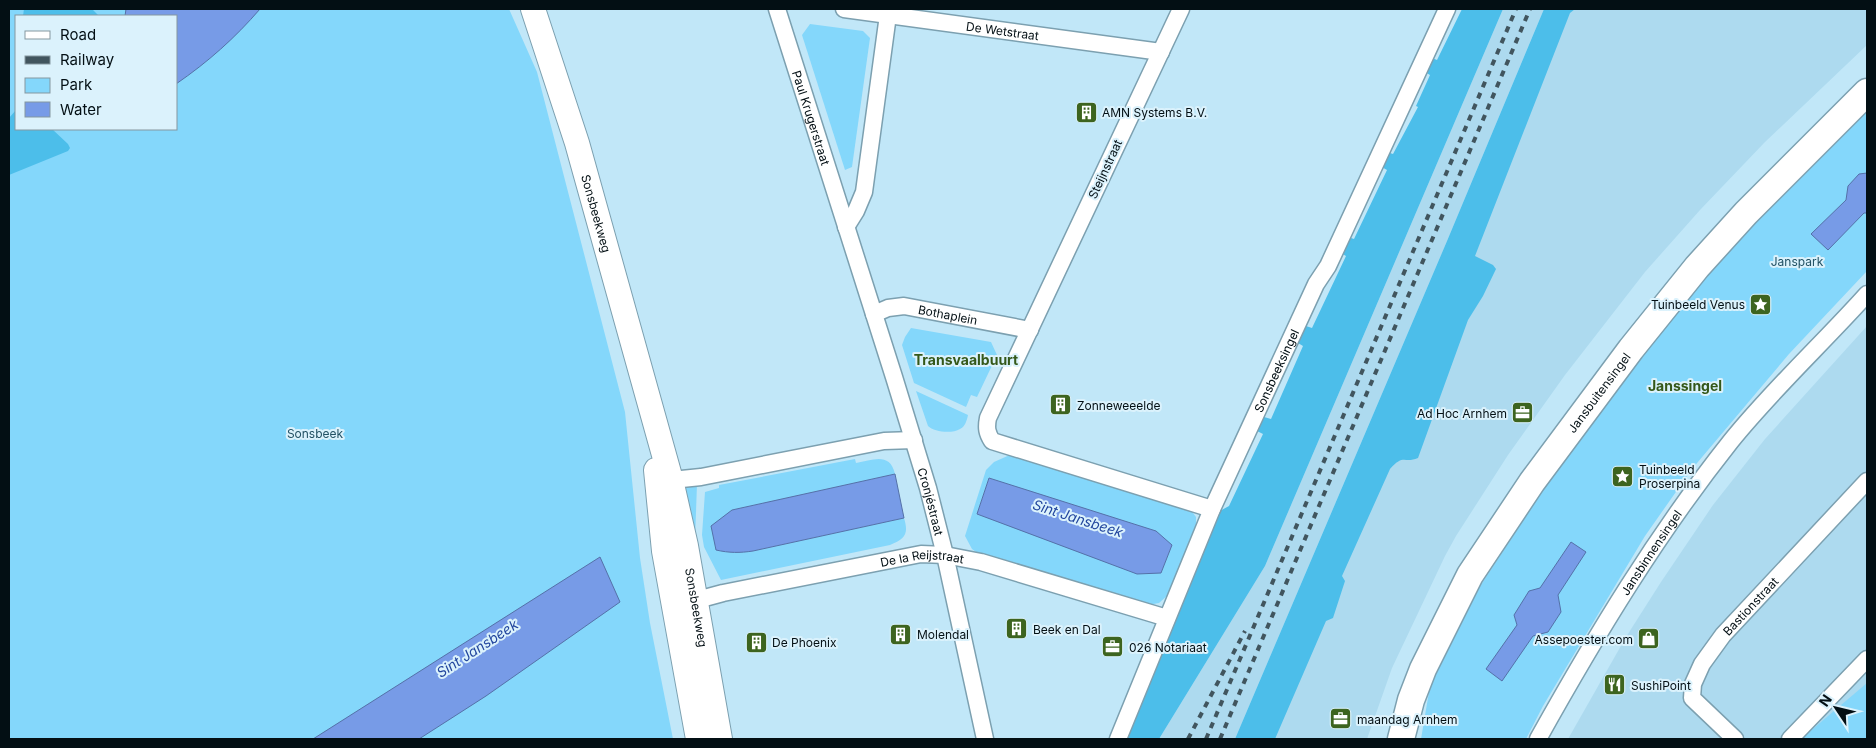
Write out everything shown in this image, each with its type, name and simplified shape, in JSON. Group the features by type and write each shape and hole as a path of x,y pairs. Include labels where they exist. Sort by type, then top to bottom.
{"main road":[{"name":"Sonsbeekweg","path":"533,9 577,144 654,419 663,480 664,550 684,603 720,739"},
{"name":"Jansbuitensingel","path":"1401,739 1411,700 1423,669 1470,575 1532,482 1631,349 1697,267 1746,213 1867,92"},
{"name":"Sonsbeekweg","path":"684,603 698,739"}],"street":[{"name":"Paul Krugerstraat","path":"777,9 874,314"},
{"name":"De Wetstraat","path":"844,9 1161,52"},
{"name":"Steijnstraat","path":"1030,330 1180,9"},
{"name":"Sonsbeeksingel","path":"1118,739 1212,509 1316,284 1328,266 1448,9"},
{"path":"846,227 856,212 864,192 888,14"},
{"name":"Jansbinnensingel","path":"1538,739 1572,678 1646,557 1686,498 1740,430 1867,294"},
{"name":"Bothaplein","path":"874,314 888,308 904,306 1030,330"},
{"path":"663,480 701,477 884,441 914,440 874,314"},
{"path":"1030,330 988,418 987,434 992,441 1212,509"},
{"name":"Cronjéstraat","path":"914,440 945,555 985,739"},
{"name":"Bastionstraat","path":"1735,739 1692,698 1693,684 1702,664 1723,635 1867,481"},
{"name":"De la Reijstraat","path":"684,603 723,593 921,554 945,555 981,562 1167,618"},
{"path":"1790,739 1867,659"}],"shaded area":[{"path":"24,9 92,9 98,15 23,15"},
{"path":"1462,9 1503,9 1265,566 1159,739 1126,739 1218,512 1229,506 1263,434 1257,431 1264,417 1271,419 1303,346 1298,343 1306,326 1312,328 1346,256 1341,253 1348,237 1354,239 1387,170 1380,166 1387,152 1393,154 1418,107 1416,106 1430,75 1425,72 1432,58 1437,60"},
{"path":"1503,9 1544,9 1235,739 1159,739 1265,566"},
{"path":"1544,9 1575,9 1570,13 1475,256 1493,265 1496,269 1483,296 1468,320 1418,458 1398,461 1390,469 1342,576 1345,581 1333,618 1326,621 1275,739 1235,739 1447,241"},
{"path":"1558,9 1867,9 1867,45 1765,142 1700,210 1645,272 1565,375 1508,455 1445,556 1392,668 1367,739 1246,739"},
{"path":"15,111 15,130 53,130 70,148 68,151 9,175 9,118"},
{"path":"1867,326 1867,739 1568,739 1626,637 1713,505 1765,439"}],"green space":[{"name":"Sonsbeek","path":"9,9 509,9 537,72 625,412 640,558 650,623 673,739 9,739"},
{"path":"810,24 863,31 870,38 852,167 845,170 802,35"},
{"name":"Janspark","path":"1867,108 1867,271 1789,354 1692,469 1645,536 1543,706 1526,739 1421,739 1430,686 1447,645 1482,583 1563,460 1644,349 1710,269 1756,219"},
{"path":"911,328 991,342 997,355 977,397 971,395 966,407 914,383 902,345"},
{"path":"916,391 968,415 962,428 957,431 948,432 939,431 928,426"},
{"path":"1012,454 1190,509 1196,517 1196,524 1168,595 1159,603 1148,605 980,555 972,549 965,536 986,470 994,462","holes":["989,478 1172,545 1161,573 977,514"]},
{"path":"855,459 856,463 874,459 885,460 893,467 895,474 732,510 753,551 904,518 906,532 902,538 890,545 721,580 704,547 702,535 705,492 719,488 719,485"},
{"path":"697,484 695,540 681,488"},
{"path":"1867,683 1867,739 1801,739"}],"water":[{"path":"126,9 260,9 221,49 178,83 178,15 125,15"},
{"path":"1867,173 1867,213 1864,213 1828,250 1811,234 1846,200 1848,186 1859,174"},
{"path":"895,474 904,518 753,551 725,552 716,550 711,526 732,510"},
{"name":"Sint Jansbeek","path":"989,478 1156,531 1172,545 1161,573 1137,574 977,514"},
{"path":"1571,542 1586,552 1558,595 1561,612 1548,632 1533,636 1502,681 1486,669 1517,625 1514,615 1529,591 1540,588"},
{"name":"Sint Jansbeek","path":"600,557 620,602 486,696 419,739 313,739"}],"railway":[{"path":"1206,739 1516,9"},
{"path":"1220,739 1530,9"},
{"path":"1188,739 1245,631"}],"place":[{"name":"AMN Systems B.V.","path":"1086,112"},
{"name":"Tuinbeeld Venus","path":"1761,304"},
{"name":"Zonneweeelde","path":"1061,405"},
{"name":"Ad Hoc Arnhem","path":"1523,413"},
{"name":"Tuinbeeld Proserpina","path":"1623,476"},
{"name":"Beek en Dal","path":"1017,629"},
{"name":"Molendal","path":"901,634"},
{"name":"Assepoester.com","path":"1649,639"},
{"name":"De Phoenix","path":"756,642"},
{"name":"026 Notariaat","path":"1113,647"},
{"name":"SushiPoint","path":"1615,685"},
{"name":"maandag Arnhem","path":"1341,719"}],"district":[{"name":"Transvaalbuurt","path":"966,359"},
{"name":"Janssingel","path":"1685,385"}]}
